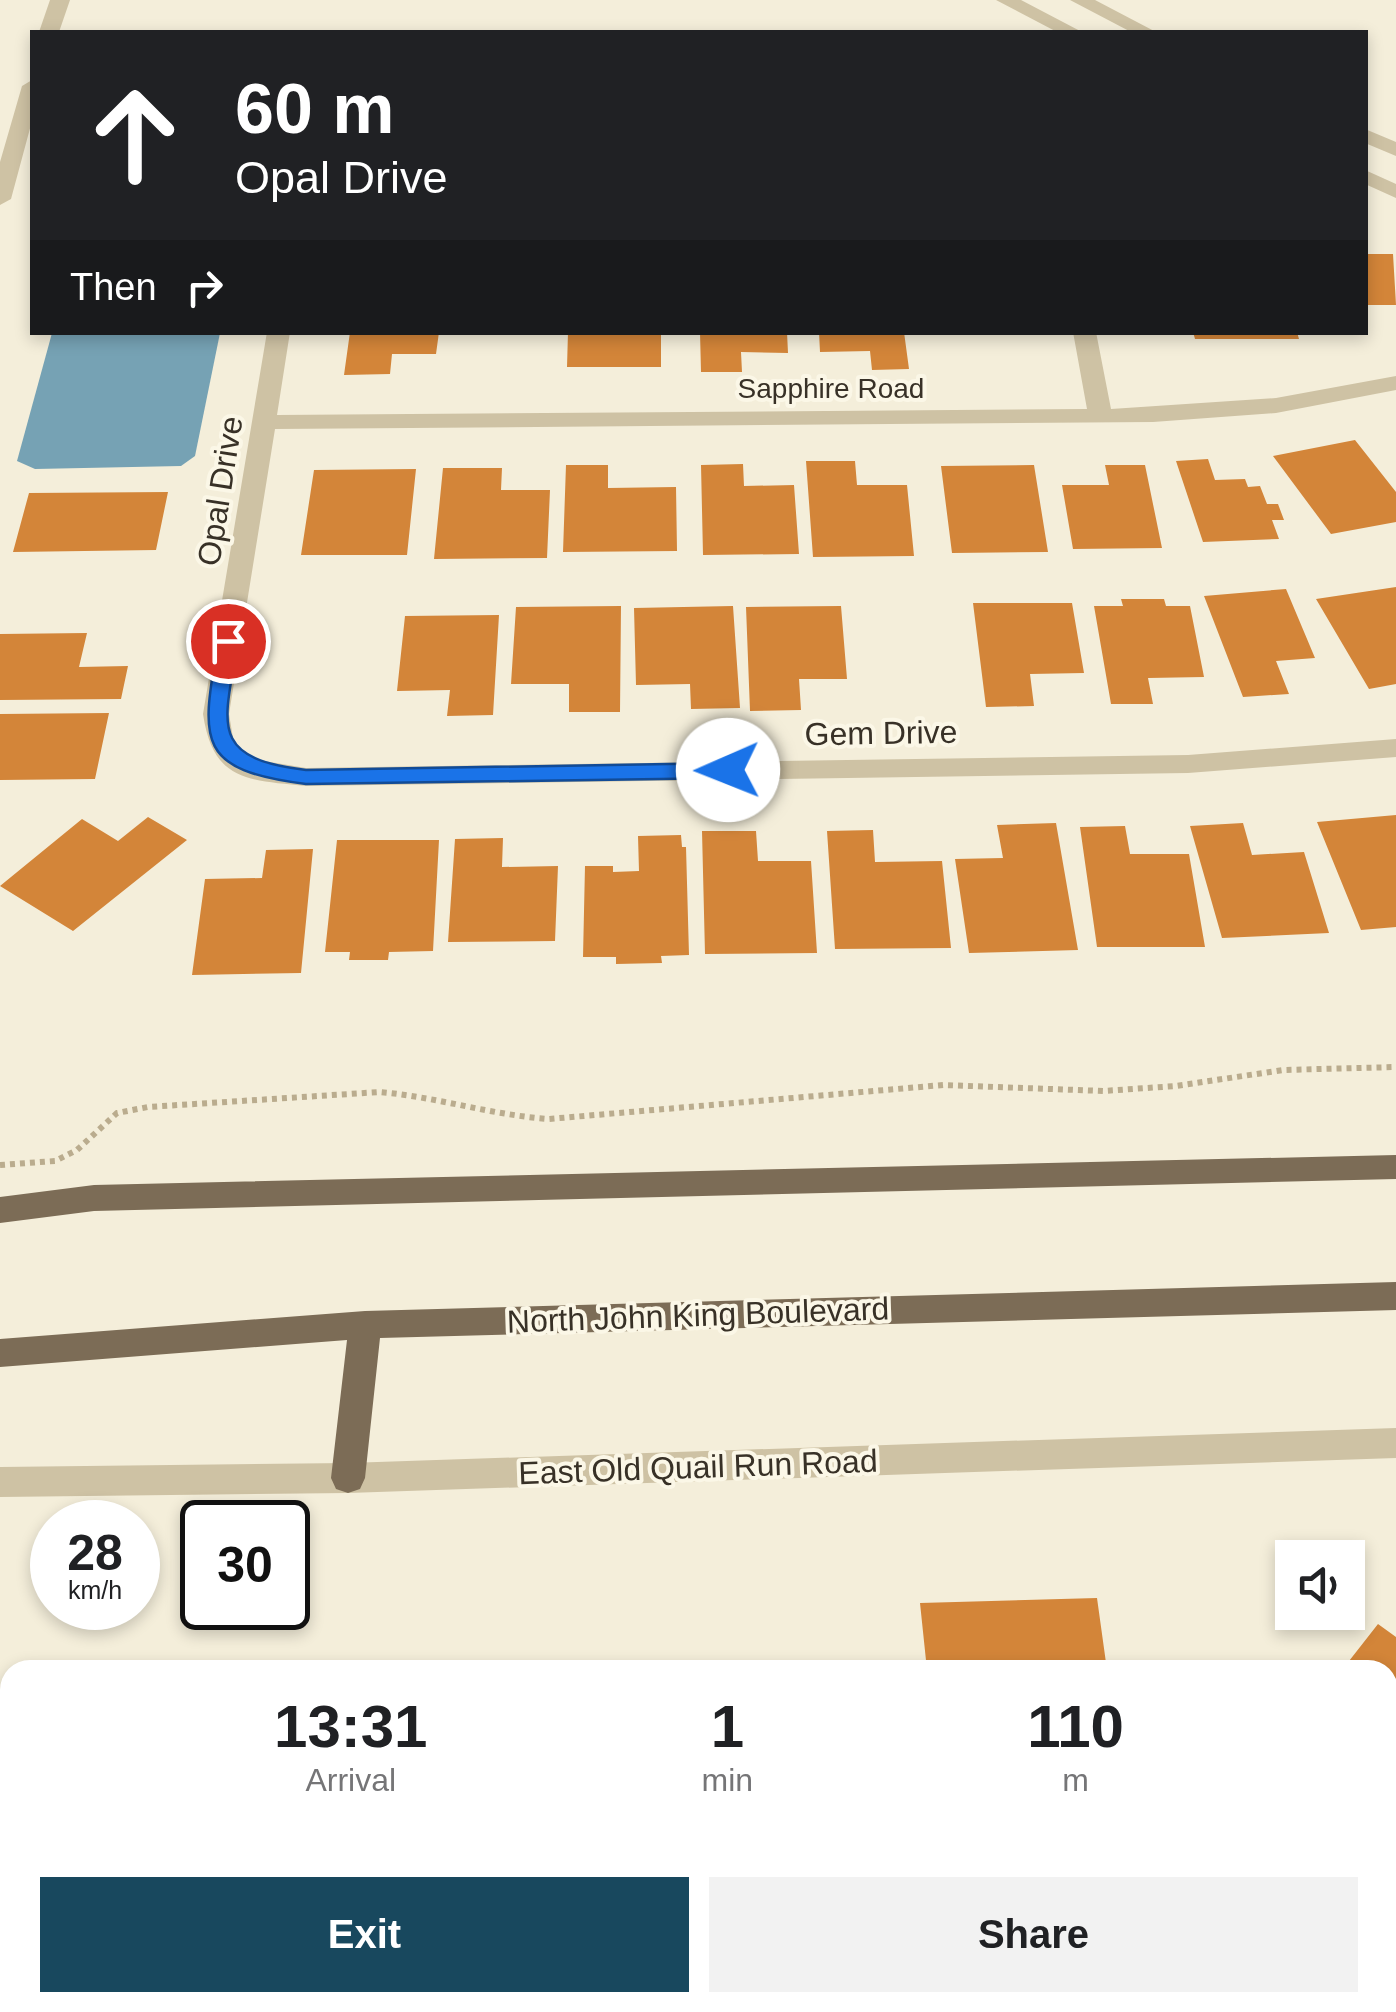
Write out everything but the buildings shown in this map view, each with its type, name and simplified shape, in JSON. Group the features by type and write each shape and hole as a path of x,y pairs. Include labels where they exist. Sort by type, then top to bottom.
{"main road":[{"path":"0,1210 94,1198 1396,1167"},
{"name":"North John King Boulevard","path":"0,1353 365,1325 1396,1296"},
{"path":"348,1478 365,1325"}],"street":[{"path":"50,30 60,0"},
{"path":"1006,0 1068,30"},
{"path":"1080,0 1142,30"},
{"path":"0,199 30,93"},
{"path":"1368,136 1396,150"},
{"path":"1368,178 1396,192"},
{"name":"Opal Drive","path":"279,335 216,714 222,747 239,761 264,772 306,777"},
{"path":"1085,335 1100,416"},
{"name":"Sapphire Road","path":"264,422 1100,416 1252,408 1396,383"},
{"name":"Gem Drive","path":"306,777 1188,764 1396,748"},
{"name":"East Old Quail Run Road","path":"0,1482 348,1478 1396,1442"}],"path":[{"path":"0,1165 55,1160 77,1150 96,1129 118,1114 148,1106 380,1092 414,1095 505,1116 549,1119 944,1085 1102,1091 1176,1086 1282,1070 1396,1066"}],"water":[{"path":"51,335 220,335 195,456 181,466 35,469 17,461"}],"route":[{"path":"228,641 216,714 222,747 239,761 264,772 306,777 728,770"}]}
